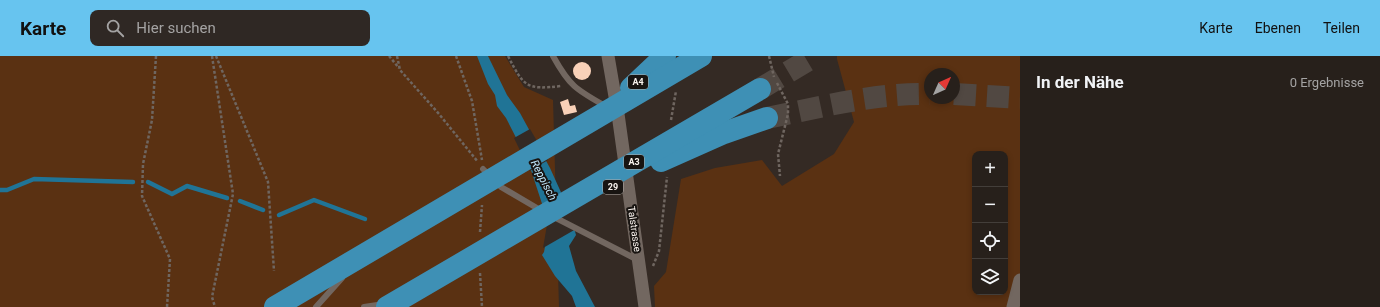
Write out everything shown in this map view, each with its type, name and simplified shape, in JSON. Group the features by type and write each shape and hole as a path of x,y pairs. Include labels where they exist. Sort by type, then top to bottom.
{"highway":[{"name":"A4","path":"614,112 665,56"},
{"path":"275,307 369,251 614,112 701,56"},
{"name":"A3","path":"392,304 544,212 760,89"},
{"name":"29","path":"544,212 584,203 653,165 724,133 767,118"}],"street":[{"name":"Talstrasse","path":"608,56 614,112 639,260 645,307"},
{"path":"1013,307 1020,280"}],"lane":[{"path":"553,56 563,75 572,85 614,112"},
{"path":"483,169 501,187 582,233 639,260"},
{"path":"316,307 369,251"},
{"path":"364,307 392,304"}],"path":[{"path":"156,56 152,120 143,164 142,196 170,259 167,307"},
{"path":"212,56 233,194 212,297 215,307"},
{"path":"216,56 268,182 274,271"},
{"path":"389,56 459,137 483,169"},
{"path":"397,56 400,70"},
{"path":"456,56 472,101 483,169"},
{"path":"508,56 520,78 529,86 540,88 572,85"}],"shaded area":[{"path":"0,56 505,56 524,87 553,100 559,307 0,307"},
{"path":"837,56 1020,56 1020,307 655,307 654,286 666,272 681,179 715,168 762,160 782,186 834,154 854,122"}],"water":[{"name":"Reppisch","path":"477,56 488,56 507,95 520,113 550,168 569,210 576,235 569,246 576,271 595,307 576,307 572,296 555,276 542,255 544,252 549,225 528,161 506,118 497,106 495,95 488,84"}],"pier":[{"path":"530,129 548,160 530,171 514,138"},
{"path":"571,210 576,229 543,248 547,225"}],"building":[{"path":"582,62 588,65 591,71 588,77 582,80 576,77 573,71 576,65"},
{"path":"568,99 570,106 575,105 577,112 564,115 560,102"}],"waterway":[{"path":"0,190 7,190 34,179 133,182"},
{"path":"148,182 172,194 187,186 227,198"},
{"path":"279,215 314,200 365,219"},
{"path":"240,201 263,210"}],"tunnel":[{"path":"760,89 815,56"},
{"path":"767,118 868,98 924,94"},
{"path":"960,94 1020,98"}]}
